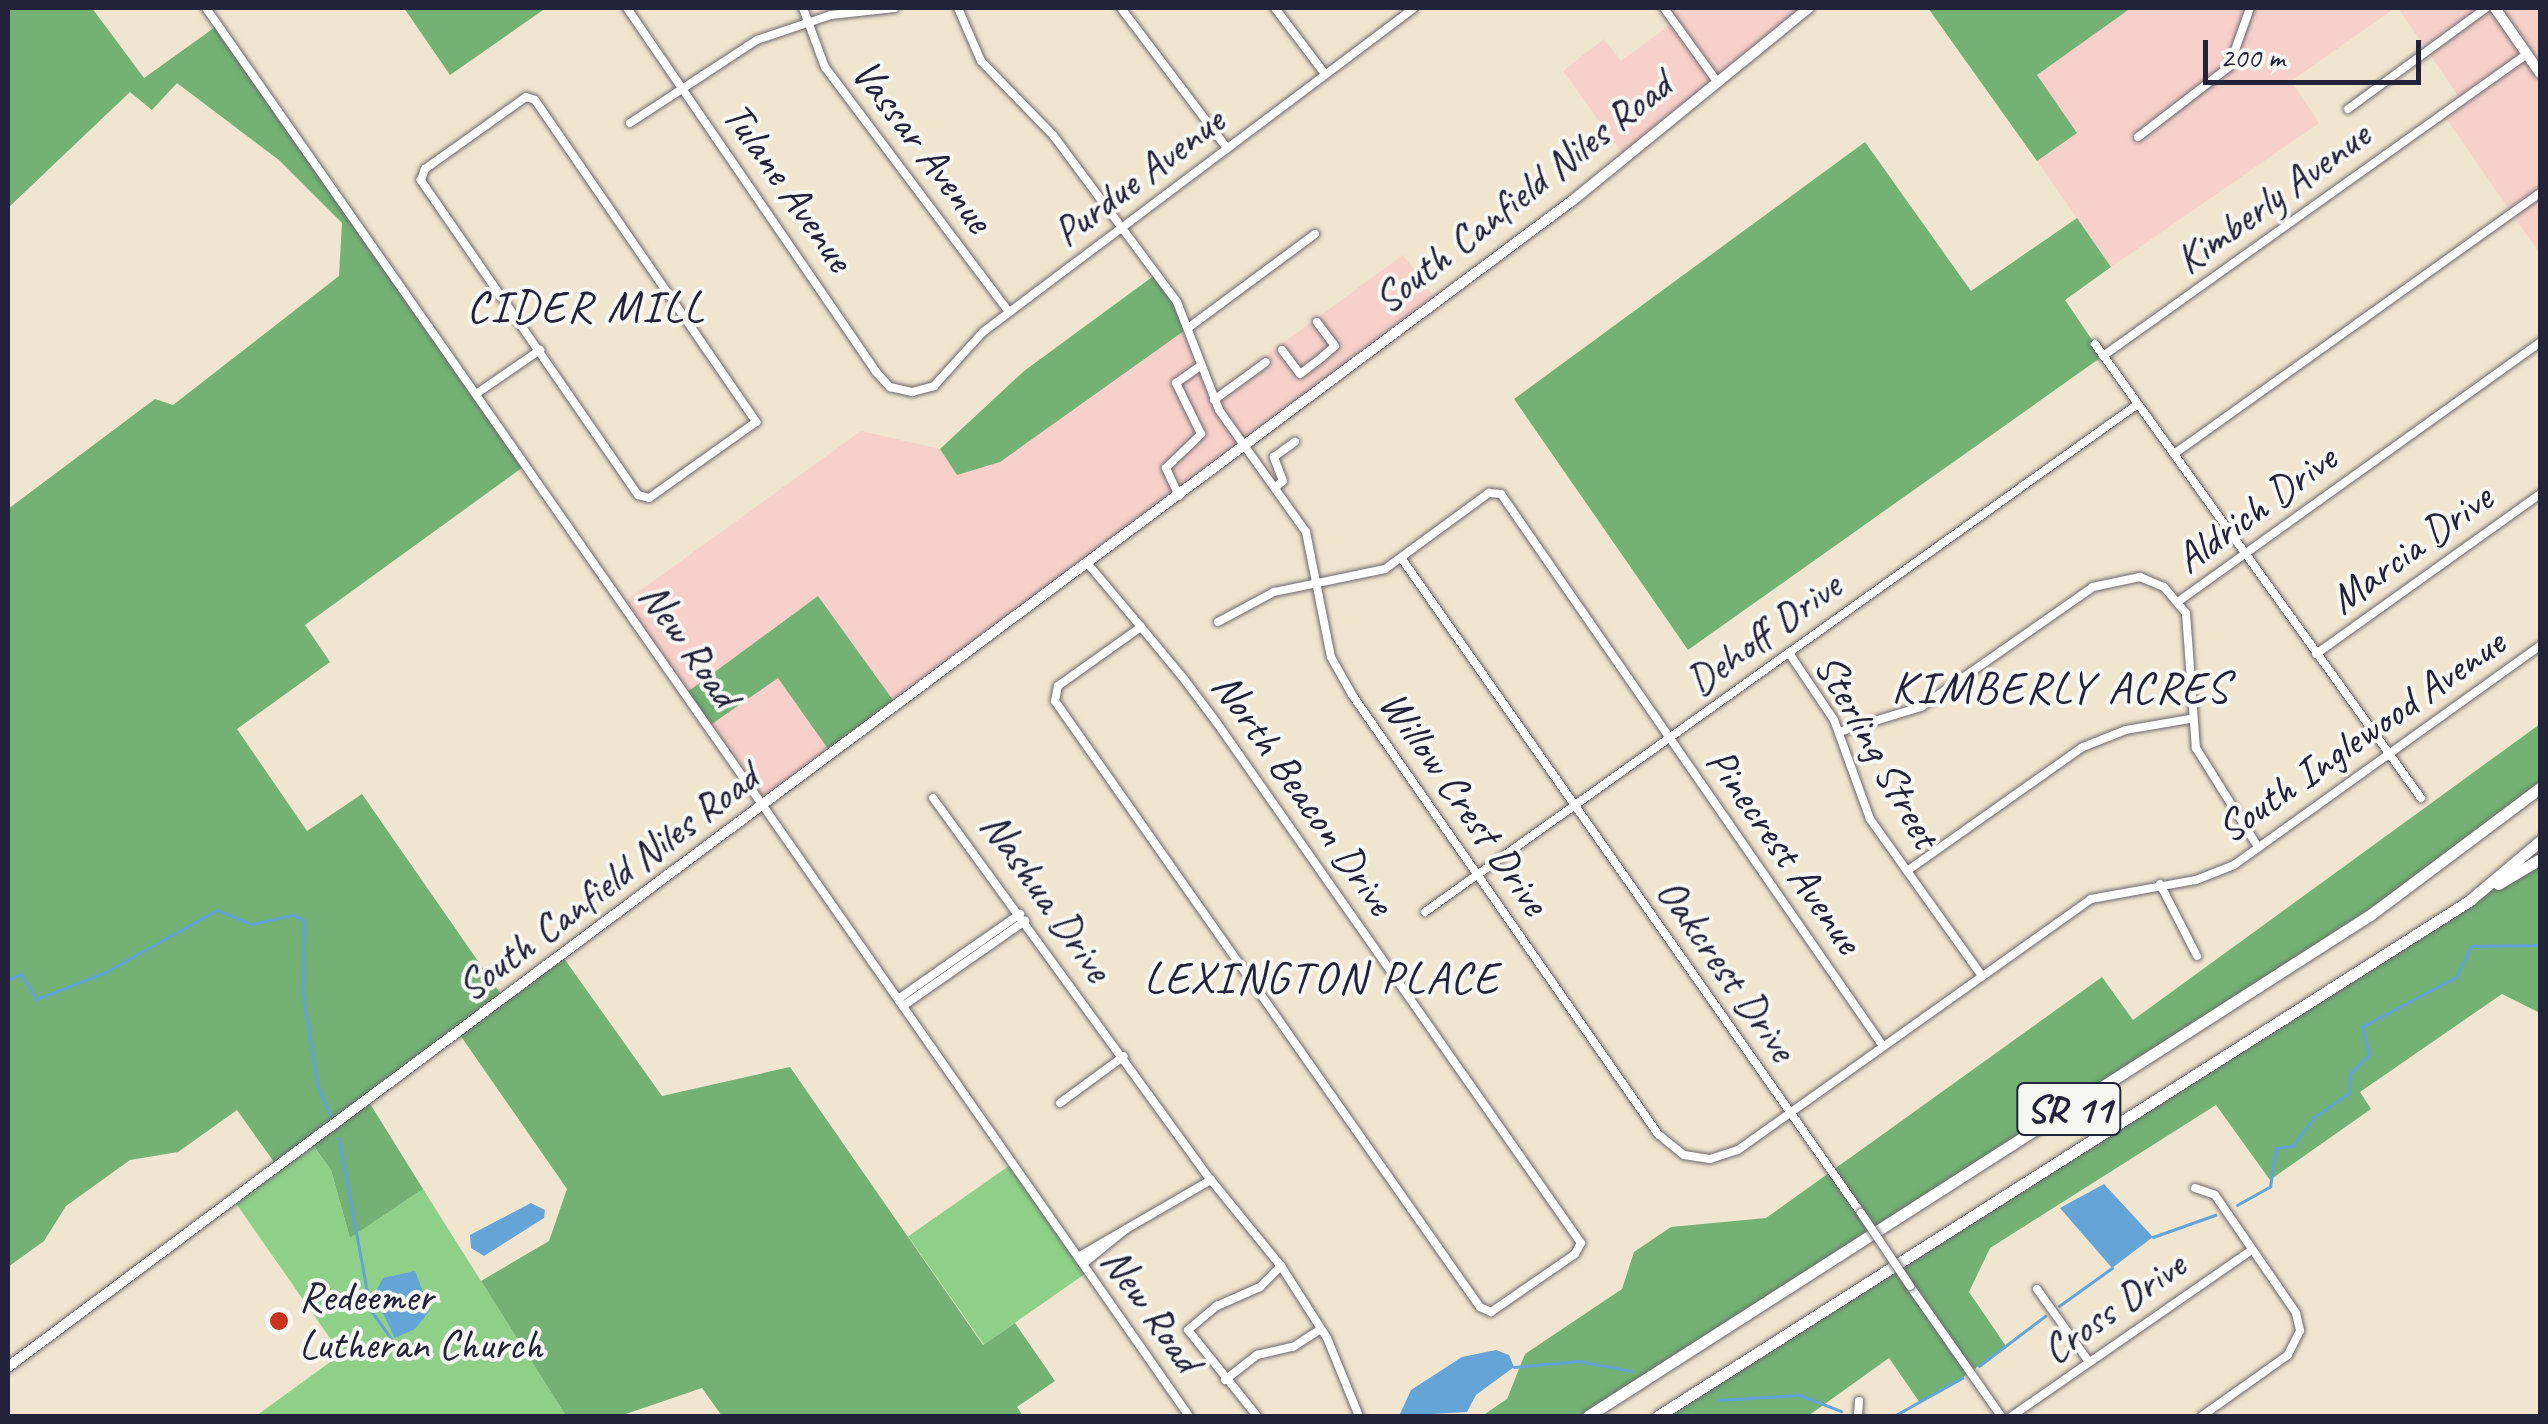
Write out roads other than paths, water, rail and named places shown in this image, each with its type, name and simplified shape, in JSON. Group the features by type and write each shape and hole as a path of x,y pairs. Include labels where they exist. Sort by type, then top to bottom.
{"highway":[{"name":"SR 11","path":"1588,1416 2356,924 2540,786"},
{"name":"SR 11","path":"1658,1416 2469,901 2540,841"},
{"path":"2469,901 2540,859"}],"main road":[{"name":"South Canfield Niles Road","path":"8,1367 766,808 1335,378 1810,8"},
{"path":"2495,8 2540,73"}],"street":[{"name":"New Road","path":"206,8 1189,1416"},
{"name":"Tulane Avenue","path":"626,8 876,372 905,392"},
{"name":"Vassar Avenue","path":"803,8 824,67 1009,312"},
{"path":"630,123 734,52 807,22 895,8"},
{"name":"Willow Crest Drive","path":"958,8 981,62 1053,135 1162,276 1188,328 1214,400 1310,542 1338,672 1658,1134 1678,1152 1699,1158"},
{"path":"1121,8 1227,148"},
{"path":"1275,8 1325,74"},
{"name":"Purdue Avenue","path":"905,392 934,386 1009,312 1414,8"},
{"path":"1664,8 1718,83"},
{"path":"2138,137 2229,67 2250,8"},
{"path":"2348,109 2486,8"},
{"name":"Kimberly Avenue","path":"2103,356 2527,54"},
{"path":"526,97 535,100 756,422 644,499 540,350 421,176 526,97"},
{"path":"2174,454 2540,193"},
{"path":"1188,328 1316,234"},
{"path":"1282,350 1300,374 1321,358 1335,346 1318,322"},
{"name":"Aldrich Drive","path":"1839,732 1934,700 2106,580 2140,577 2179,601 2540,343"},
{"path":"2096,344 2422,798"},
{"path":"476,394 540,350"},
{"path":"1321,358 1335,378"},
{"path":"1214,400 1266,362"},
{"path":"1178,496 1166,468 1201,434 1176,383 1200,366"},
{"name":"Dehoff Drive","path":"1425,912 2138,404"},
{"path":"1276,487 1283,481 1274,457 1295,442"},
{"name":"Pinecrest Avenue","path":"1402,558 1498,493 1884,1046"},
{"name":"Marcia Drive","path":"2316,654 2540,494"},
{"path":"1218,622 1264,595 1365,577 1402,558"},
{"name":"Oakcrest Drive","path":"1402,558 2001,1416"},
{"name":"North Beacon Drive","path":"1088,564 1141,627 1217,723 1581,1246 1487,1311 1054,692 1141,627"},
{"path":"2179,601 2189,626 2190,719 2208,775 2258,848"},
{"name":"South Inglewood Avenue","path":"1699,1158 1730,1154 2091,899 2215,874 2258,848 2540,646"},
{"name":"Sterling Street","path":"1789,653 1839,732 1862,806 1982,976"},
{"path":"1907,871 2082,747 2126,730 2190,719"},
{"name":"Nashua Drive","path":"933,798 1124,1056 1210,1180 1281,1266 1321,1329 1360,1416"},
{"path":"2160,884 2196,956"},
{"path":"901,1003 1022,917"},
{"path":"1060,1102 1124,1056"},
{"path":"1080,1260 1210,1180"},
{"path":"2195,1188 2214,1195 2296,1313 2300,1335 2288,1356 2202,1416"},
{"name":"Cross Drive","path":"2012,1416 2252,1250"},
{"path":"1257,1416 1188,1330 1217,1306 1260,1287 1281,1266"},
{"path":"2038,1289 2089,1362"},
{"path":"1225,1380 1245,1362 1292,1347 1321,1329"},
{"path":"1858,1416 1860,1400"}],"water":[{"path":"2104,1184 2153,1237 2112,1268 2060,1208"},
{"path":"531,1203 545,1210 544,1218 484,1256 471,1248 470,1235"},
{"path":"415,1271 430,1310 415,1329 395,1338 374,1295 383,1278"},
{"path":"1496,1350 1509,1355 1514,1367 1476,1395 1467,1412 1399,1416 1411,1390 1462,1357"}],"waterway":[{"path":"8,980 21,974 37,999 104,973 217,910 252,924 293,915 304,920 303,991 318,1086 332,1117"},
{"path":"2237,1205 2270,1187 2276,1148 2293,1146 2313,1118 2349,1093 2350,1074 2369,1055 2362,1027 2456,977 2471,946 2540,945"},
{"path":"339,1138 371,1310 396,1345"},
{"path":"2153,1237 2215,1215"},
{"path":"2059,1306 2112,1268"},
{"path":"1979,1366 2045,1316"},
{"path":"1514,1367 1579,1361 1632,1371"},
{"path":"1894,1416 1962,1378"},
{"path":"1718,1400 1800,1395 1841,1411"}],"place":[{"name":"Redeemer Lutheran Church","path":"279,1321"}],"district":[{"name":"CIDER MILL","path":"586,307"},
{"name":"KIMBERLY ACRES","path":"2061,688"},
{"name":"LEXINGTON PLACE","path":"1322,978"}]}
